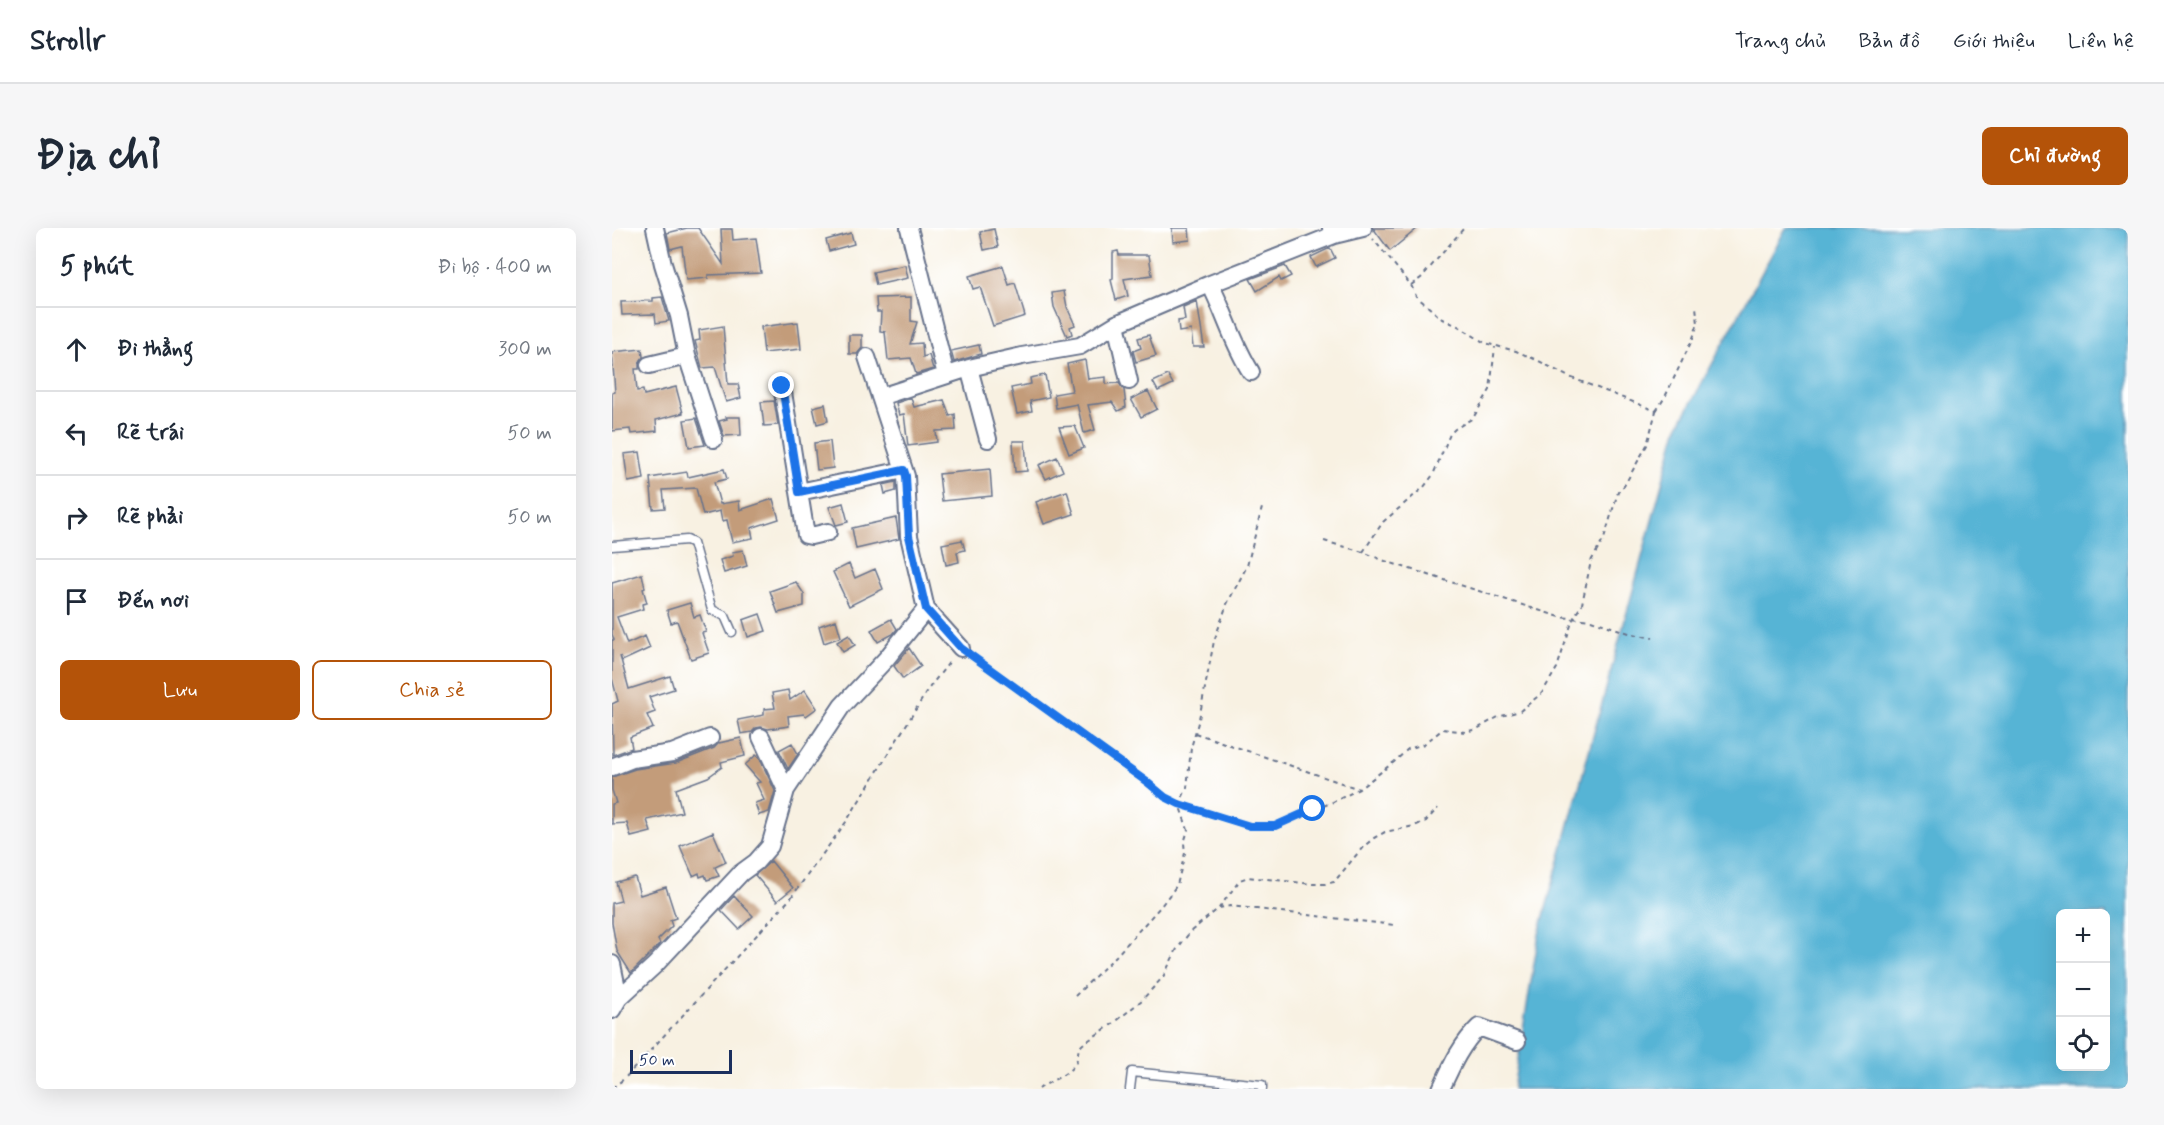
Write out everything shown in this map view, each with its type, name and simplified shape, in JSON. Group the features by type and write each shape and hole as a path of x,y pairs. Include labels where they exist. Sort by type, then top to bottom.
{"street":[{"path":"655,228 679,316 687,356 714,439"},
{"path":"909,228 946,375"},
{"path":"880,397 969,369 1022,356 1080,346 1116,324 1333,232 1366,231"},
{"path":"1209,284 1217,298 1226,324 1251,372"},
{"path":"1116,324 1129,381"},
{"path":"649,365 687,356"},
{"path":"867,357 906,476 909,536 926,609 961,648"},
{"path":"969,369 988,439"},
{"path":"782,386 806,535 828,532"},
{"path":"799,492 904,470"},
{"path":"616,1004 741,873 756,862 770,846 786,790 842,706 886,659 926,609"},
{"path":"760,737 786,790"},
{"path":"612,767 632,759 672,753 710,738"},
{"path":"612,964 616,1004"},
{"path":"1441,1089 1469,1036 1479,1027 1517,1041"}],"lane":[{"path":"612,546 687,540 693,543 712,610 725,616 732,632"},
{"path":"1130,1089 1132,1072 1262,1085 1262,1089"}],"path":[{"path":"1411,285 1421,278 1464,228"},
{"path":"1366,231 1411,285 1416,296 1442,319 1458,326 1485,344 1516,351 1567,376 1656,411"},
{"path":"612,1088 624,1079 790,899 846,822 929,688 961,648 1165,797 1179,804 1250,826 1275,826 1359,789 1408,749 1424,744 1443,729 1465,732 1478,729 1498,717 1520,711 1531,704 1542,693 1557,668 1573,619 1582,604 1591,561 1606,533 1618,492 1647,445 1656,411 1693,338 1698,323 1696,307"},
{"path":"1363,552 1383,522 1424,487 1433,475 1450,434 1473,418 1490,390 1495,347"},
{"path":"1075,996 1116,956 1161,906 1176,885 1188,830 1179,804 1187,788 1191,748 1214,640 1227,604 1250,558 1263,504"},
{"path":"1324,541 1514,603 1573,619 1591,620 1629,633 1653,638"},
{"path":"1195,734 1359,789"},
{"path":"1040,1089 1076,1062 1079,1048 1142,1000 1163,977 1173,956 1191,931 1219,908 1240,880 1248,877 1313,884 1334,882 1363,847 1374,838 1385,832 1426,821 1438,808"},
{"path":"1219,908 1230,906 1394,925"}],"water":[{"path":"1786,228 2128,228 2128,1089 1513,1089 1539,934 1677,429"}],"building":[{"path":"698,228 723,264 721,229 732,229 733,240 756,238 761,273 708,275 708,278 686,280 682,246 670,249 667,233"},
{"path":"1172,228 1189,228 1190,240 1173,242"},
{"path":"1373,228 1418,228 1390,251"},
{"path":"994,229 998,247 984,250 980,232"},
{"path":"851,233 854,244 829,251 826,240"},
{"path":"1330,248 1335,258 1316,267 1311,257"},
{"path":"1118,251 1119,255 1149,255 1152,275 1124,279 1128,296 1116,300 1111,280 1113,279 1113,252"},
{"path":"905,265 908,278 876,285 873,272"},
{"path":"1003,266 1009,285 1015,283 1025,316 993,326 980,287 973,289 969,276"},
{"path":"1285,266 1291,276 1281,281 1279,277 1257,291 1250,279"},
{"path":"1064,291 1067,307 1075,325 1070,327 1072,334 1067,336 1054,307 1052,293"},
{"path":"662,297 669,321 656,323 655,314 622,315 621,302 653,301 653,298"},
{"path":"911,297 911,321 917,322 910,344 922,343 923,357 929,355 933,369 916,374 911,358 888,360 885,332 880,331 881,312 877,312 876,298"},
{"path":"1197,301 1204,347 1193,347 1191,330 1179,332 1178,321 1185,320 1183,307"},
{"path":"798,322 801,349 764,353 761,327"},
{"path":"723,326 728,384 738,384 741,398 726,402 715,367 702,368 695,341 700,340 699,330"},
{"path":"849,335 862,335 862,348 857,354 849,354"},
{"path":"1149,335 1156,356 1136,362 1133,351 1141,348 1138,338"},
{"path":"979,345 981,354 954,362 951,351"},
{"path":"642,349 643,357 639,363 639,369 635,369 637,391 643,390 644,395 676,387 683,413 656,420 657,431 631,434 630,429 612,431 612,393 615,392 612,352"},
{"path":"1085,360 1088,379 1106,377 1106,384 1119,383 1124,390 1126,407 1118,411 1112,402 1088,405 1095,430 1084,433 1077,404 1056,408 1054,394 1072,391 1067,364"},
{"path":"1045,375 1049,397 1030,401 1032,411 1017,414 1011,388 1031,384 1030,378"},
{"path":"1168,375 1173,384 1158,391 1153,382"},
{"path":"1148,391 1157,409 1141,417 1131,399"},
{"path":"911,398 914,407 944,400 950,416 955,414 956,430 936,431 937,442 908,446 904,414 899,415 896,403"},
{"path":"774,401 778,425 764,426 761,402"},
{"path":"825,404 828,421 817,424 813,407"},
{"path":"726,417 740,417 741,435 724,436 719,421 727,419"},
{"path":"696,418 705,445 689,447 684,420"},
{"path":"1075,426 1084,448 1069,454 1059,427"},
{"path":"830,441 833,468 817,470 814,443"},
{"path":"1013,441 1025,441 1027,471 1015,472"},
{"path":"640,452 644,479 628,482 624,454"},
{"path":"1057,457 1063,471 1046,479 1039,465"},
{"path":"724,469 727,479 714,482 720,504 739,501 740,510 773,499 779,519 751,528 753,538 732,542 727,520 722,521 720,511 703,515 696,488 663,490 665,508 653,509 650,478 687,472 688,477"},
{"path":"990,469 992,496 942,501 939,474"},
{"path":"896,482 896,491 885,494 883,485"},
{"path":"1067,491 1074,514 1044,524 1036,502"},
{"path":"843,503 848,522 836,525 829,507"},
{"path":"896,518 899,539 856,549 852,528"},
{"path":"962,540 965,550 957,552 959,562 946,565 942,544"},
{"path":"743,550 747,566 724,573 720,560 733,556 732,552"},
{"path":"849,564 855,578 875,569 883,589 849,606 833,572"},
{"path":"642,574 647,603 642,604 643,609 617,617 627,644 645,636 650,648 622,661 620,656 629,689 670,676 674,689 649,697 655,712 647,715 653,728 630,737 632,748 613,755 612,704 618,701 612,678 612,640 614,640 612,583"},
{"path":"796,582 804,594 804,606 778,613 770,591"},
{"path":"690,603 694,617 700,615 706,632 702,633 709,653 691,659 677,621 671,623 667,610"},
{"path":"760,614 766,631 748,637 743,620"},
{"path":"891,619 897,629 893,634 878,642 871,630"},
{"path":"836,620 841,637 824,643 819,626"},
{"path":"849,635 855,645 843,652 837,642"},
{"path":"909,648 921,666 903,679 894,666"},
{"path":"788,690 790,700 805,690 817,708 806,716 804,714 788,716 789,726 768,729 761,727 741,734 738,720 764,715 764,709 775,708 772,693"},
{"path":"741,738 745,756 721,762 722,767 708,777 676,789 682,812 647,820 651,832 631,837 627,823 612,824 612,804 616,803 612,790 612,777 635,769 676,763 714,748 719,743"},
{"path":"792,743 798,754 788,769 779,750"},
{"path":"756,755 775,791 769,812 759,815 755,803 764,800 756,783 760,782 745,765"},
{"path":"713,832 726,862 715,867 719,876 707,880 705,875 700,877 699,873 693,876 680,846"},
{"path":"771,861 793,888 777,901 755,875"},
{"path":"635,877 640,895 666,887 676,918 670,920 672,926 658,940 660,944 631,973 617,951 612,923 612,903 621,901 616,882"},
{"path":"734,896 753,916 739,929 721,910"}],"route":[{"path":"782,386 799,492 904,470 909,536 926,609 961,648 1165,797 1179,804 1250,826 1275,826 1313,809"}]}
